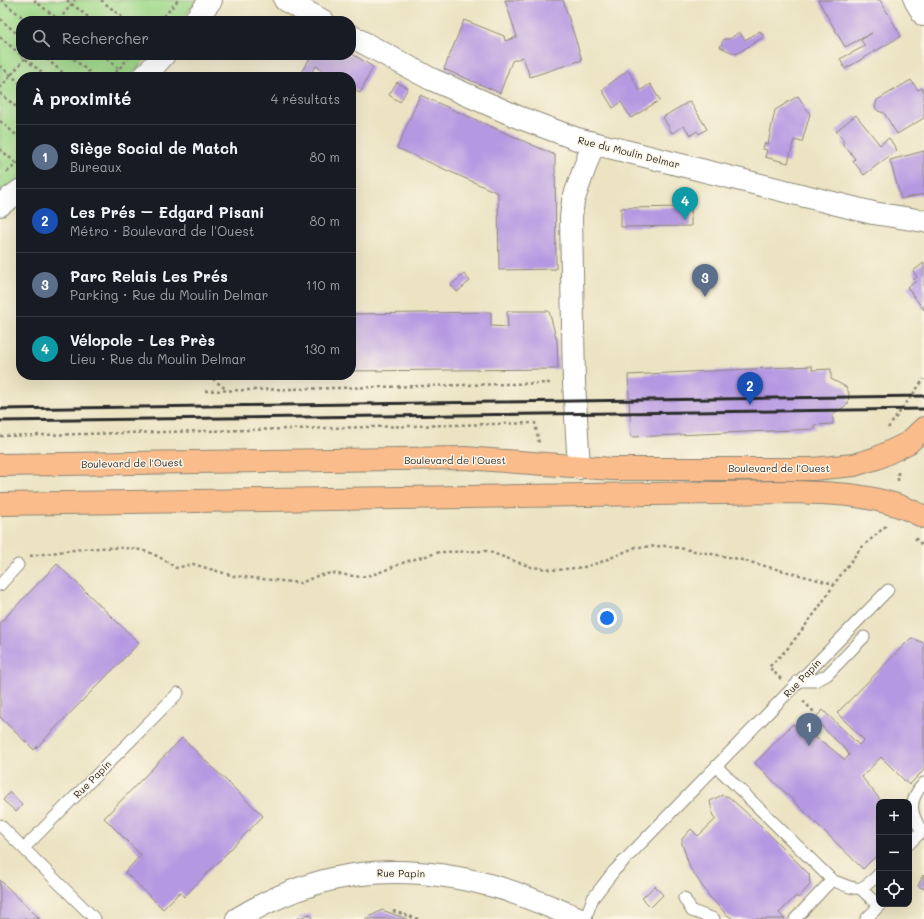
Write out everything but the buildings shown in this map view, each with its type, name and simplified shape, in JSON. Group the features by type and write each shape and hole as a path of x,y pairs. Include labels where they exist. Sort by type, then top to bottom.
{"main road":[{"name":"Boulevard de l'Ouest","path":"0,465 464,458 502,459 578,468 828,468 864,463 894,451 908,443 924,428"},
{"path":"0,504 789,492 853,496 892,514 924,517"}],"street":[{"path":"198,16 211,0"},
{"path":"285,0 314,16"},
{"path":"915,0 924,15"},
{"name":"Rue du Moulin Delmar","path":"356,39 432,80 518,117 593,144 873,213 924,221"},
{"path":"149,72 159,60"},
{"path":"578,468 574,383 571,217 573,201 593,144"},
{"path":"0,205 16,194"},
{"name":"Rue Papin","path":"237,919 271,900 308,885 357,874 408,871 435,874 494,887 576,918"}],"lane":[{"path":"0,585 18,565"},
{"name":"Rue Papin","path":"576,918 594,898 614,871 888,590"},
{"path":"795,685 816,681 828,675 864,637"},
{"name":"Rue Papin","path":"24,848 178,694"},
{"path":"716,766 832,880 852,888 861,889 867,886 876,877"},
{"path":"912,841 923,832 912,813 912,803 915,794 924,783"},
{"path":"0,825 95,919"},
{"path":"795,919 832,880"},
{"path":"861,889 880,906 866,919"},
{"path":"684,898 692,911 714,919"}],"path":[{"path":"1,0 21,16"},
{"path":"34,0 53,16"},
{"path":"67,0 87,16"},
{"path":"63,16 75,0"},
{"path":"101,0 121,16"},
{"path":"164,16 178,0"},
{"path":"0,19 16,33"},
{"path":"0,37 16,51"},
{"path":"0,88 23,60"},
{"path":"27,60 41,72"},
{"path":"48,60 62,72"},
{"path":"75,60 90,72"},
{"path":"108,60 119,69"},
{"path":"116,72 127,60"},
{"path":"0,66 16,80"},
{"path":"0,93 16,107"},
{"path":"0,121 16,135"},
{"path":"0,149 16,163"},
{"path":"6,173 16,165"},
{"path":"815,713 795,685 769,667 788,648 818,609 834,584 860,549 892,514 898,491 898,474 894,451 886,431 924,379"},
{"path":"215,380 228,390"},
{"path":"205,391 574,383"},
{"path":"18,565 28,557 51,553 106,548 141,550 163,558 176,568 192,564 234,576 302,583 317,576 331,572 361,576 378,573 405,562 440,552 487,550 531,567 557,570 584,567 601,562 636,547 667,546 734,558 834,584"},
{"path":"393,911 418,919"}],"green space":[{"path":"0,0 198,0 184,16 16,16 16,60 145,60 134,72 16,72 16,183 0,195"}],"railway":[{"path":"0,409 924,396"},
{"path":"0,421 924,409"}],"place":[{"name":"Vélopole - Les Près","path":"685,220"},
{"name":"Parc Relais Les Prés","path":"705,297"},
{"name":"Les Prés – Edgard Pisani","path":"750,405"},
{"name":"Siège Social de Match","path":"809,746"}]}
